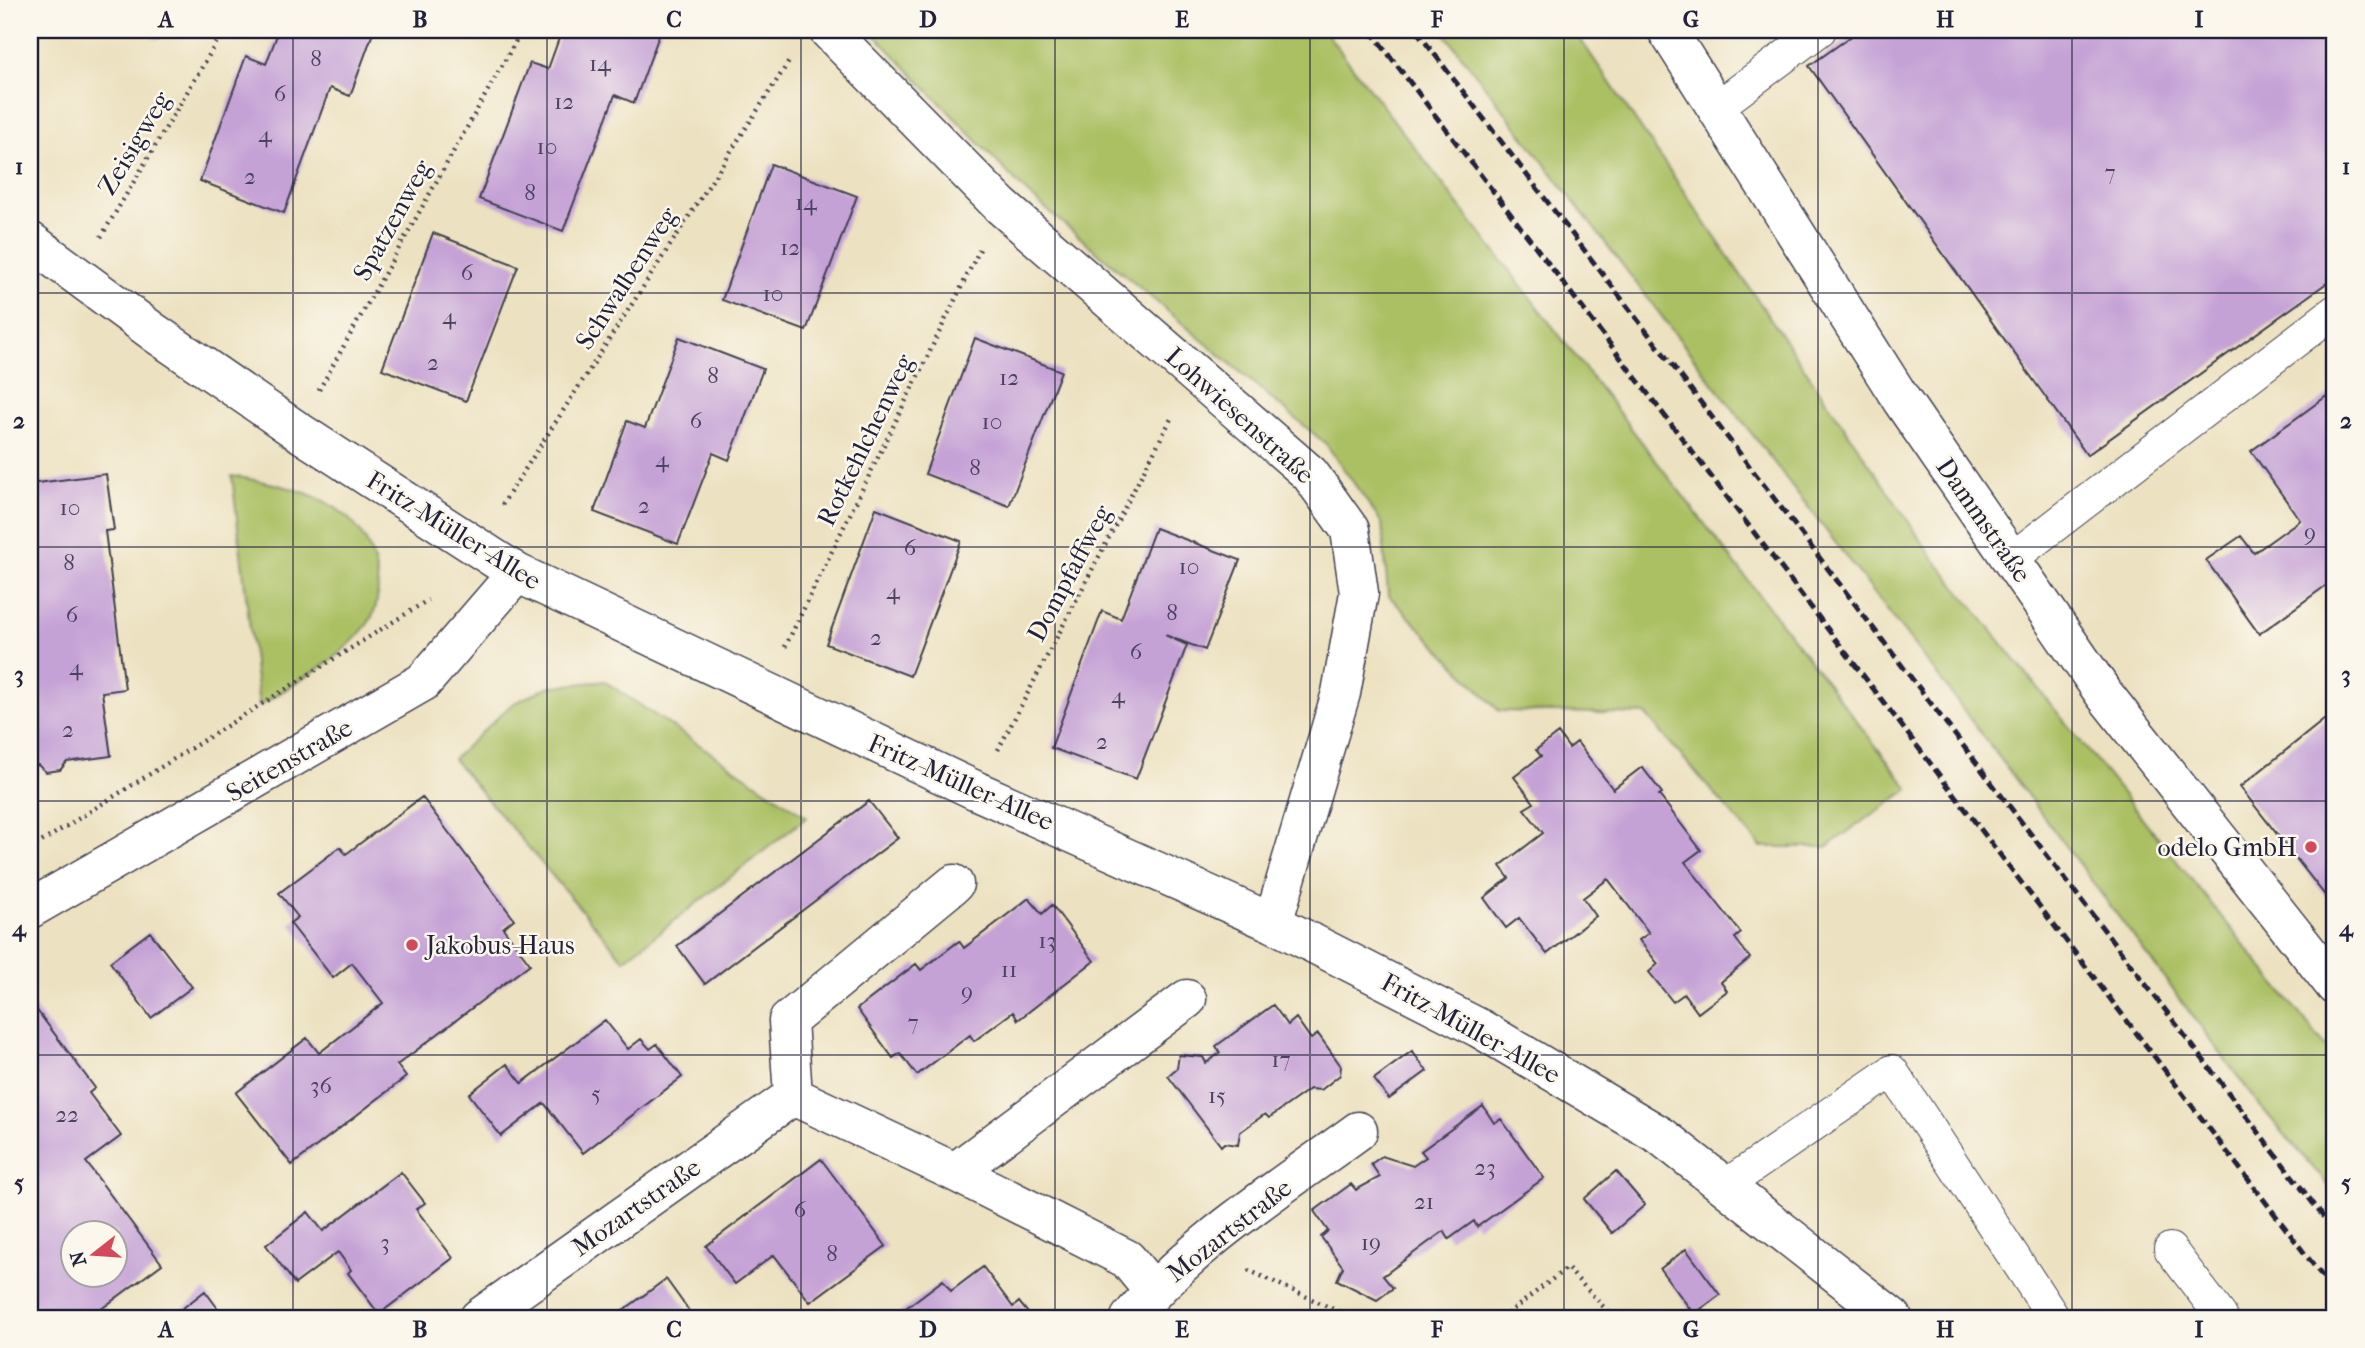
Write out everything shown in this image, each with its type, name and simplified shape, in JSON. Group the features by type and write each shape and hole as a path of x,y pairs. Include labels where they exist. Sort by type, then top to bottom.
{"street":[{"name":"Lohwiesenstraße","path":"828,30 1001,206 1310,474 1350,530 1359,593 1341,693 1273,923"},
{"name":"Dammstraße","path":"1667,30 1902,401 2104,694 2335,986"},
{"name":"Fritz-Müller-Allee","path":"30,241 296,430 495,559 763,691 977,791 1273,923 1479,1028 1661,1136 1889,1317"},
{"name":"Seitenstraße","path":"30,909 423,682 495,559"},
{"path":"793,1096 788,1021 954,884"},
{"path":"955,1172 1187,999"},
{"name":"Mozartstraße","path":"479,1318 793,1096 955,1172 1127,1259 1142,1305 1200,1247 1358,1131"}],"lane":[{"path":"1716,108 1820,30"},
{"path":"2011,559 2335,311"},
{"path":"1726,1185 1892,1071 2054,1318"},
{"path":"2171,1249 2221,1318"}],"path":[{"name":"Zeisigweg","path":"78,276 224,30"},
{"name":"Spatzenweg","path":"296,430 522,30"},
{"name":"Schwalbenweg","path":"495,559 794,53"},
{"name":"Rotkehlchenweg","path":"763,691 1001,206"},
{"name":"Dompfaffweg","path":"977,791 1195,373"},
{"path":"30,849 495,559"},
{"path":"1200,1247 1353,1318"},
{"path":"1502,1318 1567,1268 1614,1318"}],"green space":[{"path":"870,30 1324,30 1909,789 1826,847 1761,847 1645,714 1499,711 1388,595 1382,523 1326,444 1027,193"},
{"path":"1442,30 1574,30 1934,559 2335,1058 2335,1193 2260,1106 1960,705"},
{"path":"232,476 303,492 343,513 359,529 370,550 377,576 378,596 375,608 370,620 355,639 316,670 259,706"},
{"path":"604,681 807,817 624,960 453,759 512,704 548,687"}],"building":[{"path":"141,30 164,30 157,40"},
{"path":"279,30 374,30 350,96 330,88 284,213 200,181 246,56 266,64"},
{"path":"562,30 661,30 634,103 615,95 563,231 479,199 530,63 548,69"},
{"path":"1860,30 2335,30 2335,277 2087,455 1809,66"},
{"path":"771,164 857,196 806,331 722,300"},
{"path":"433,233 518,266 466,401 382,369"},
{"path":"679,337 763,369 729,460 713,453 678,544 594,512 627,421 645,428"},
{"path":"975,338 1061,371 1009,506 925,474"},
{"path":"2335,390 2335,579 2259,634 2206,560 2241,536 2254,553 2300,520 2251,451"},
{"path":"106,474 114,530 105,531 125,689 102,692 111,756 67,762 60,770 46,772 38,765 30,766 30,484"},
{"path":"876,508 961,541 910,676 826,644"},
{"path":"1155,528 1240,560 1205,650 1165,635 1187,645 1136,779 1051,748 1102,611 1121,619"},
{"name":"odelo GmbH","path":"2335,711 2335,908 2240,787"},
{"path":"1558,733 1569,748 1577,742 1613,789 1642,767 1662,793 1659,795 1701,850 1685,862 1741,933 1735,938 1750,958 1721,982 1727,991 1698,1013 1684,994 1673,1002 1649,972 1658,964 1639,940 1649,933 1608,879 1583,898 1596,916 1547,954 1519,918 1506,928 1484,898 1509,878 1500,866 1543,833 1524,809 1534,803 1514,777 1541,756 1536,750"},
{"name":"Jakobus-Haus","path":"422,797 514,919 503,928 530,964 397,1065 406,1077 292,1165 236,1093 307,1038 319,1053 383,1003 352,963 333,978 290,923 298,917 279,893 340,847 346,854"},
{"path":"869,801 898,838 705,984 677,946"},
{"path":"1029,898 1042,914 1052,905 1094,961 1018,1020 1013,1012 974,1041 970,1035 917,1075 900,1053 893,1058 857,1009 916,964 921,970 959,941 964,948"},
{"path":"150,932 192,987 151,1018 110,962"},
{"path":"30,1001 95,1088 89,1093 121,1136 86,1162 128,1218 60,1218 60,1288 130,1288 89,1318 45,1318 30,1298"},
{"path":"1273,1005 1288,1025 1296,1018 1311,1039 1318,1034 1341,1066 1340,1075 1321,1090 1310,1089 1269,1118 1265,1114 1240,1132 1238,1145 1224,1143 1221,1146 1168,1076 1177,1068 1179,1055 1203,1057 1206,1063 1220,1053 1216,1046"},
{"path":"605,1020 628,1049 641,1039 650,1049 657,1044 682,1077 583,1153 544,1103 501,1136 469,1094 507,1064 522,1083"},
{"path":"1412,1051 1427,1071 1389,1099 1374,1079"},
{"path":"1483,1106 1494,1123 1501,1119 1544,1178 1477,1227 1474,1221 1449,1239 1444,1231 1422,1247 1383,1276 1393,1288 1377,1300 1337,1280 1343,1267 1321,1237 1328,1231 1314,1211 1351,1184 1356,1190 1380,1177 1371,1164 1382,1156 1413,1166 1426,1157 1421,1151"},
{"path":"821,1159 886,1246 810,1302 774,1255 735,1284 706,1246"},
{"path":"1616,1171 1645,1205 1612,1233 1584,1199"},
{"path":"401,1172 425,1203 416,1209 453,1258 379,1314 348,1273 351,1270 338,1252 295,1284 266,1245 308,1212 323,1231"},
{"path":"130,1221 162,1264 130,1288"},
{"path":"1686,1249 1720,1295 1694,1314 1660,1269"},
{"path":"983,1267 1013,1307 1019,1302 1032,1318 901,1318 898,1314 943,1280 951,1291"},
{"path":"666,1279 689,1311 685,1314 688,1318 613,1318"},
{"path":"205,1291 225,1318 170,1318"}],"railway":[{"path":"1370,30 2335,1293"},
{"path":"1416,30 2335,1232"}],"place":[{"name":"odelo GmbH","path":"2311,847"},
{"name":"Jakobus-Haus","path":"412,945"}]}
